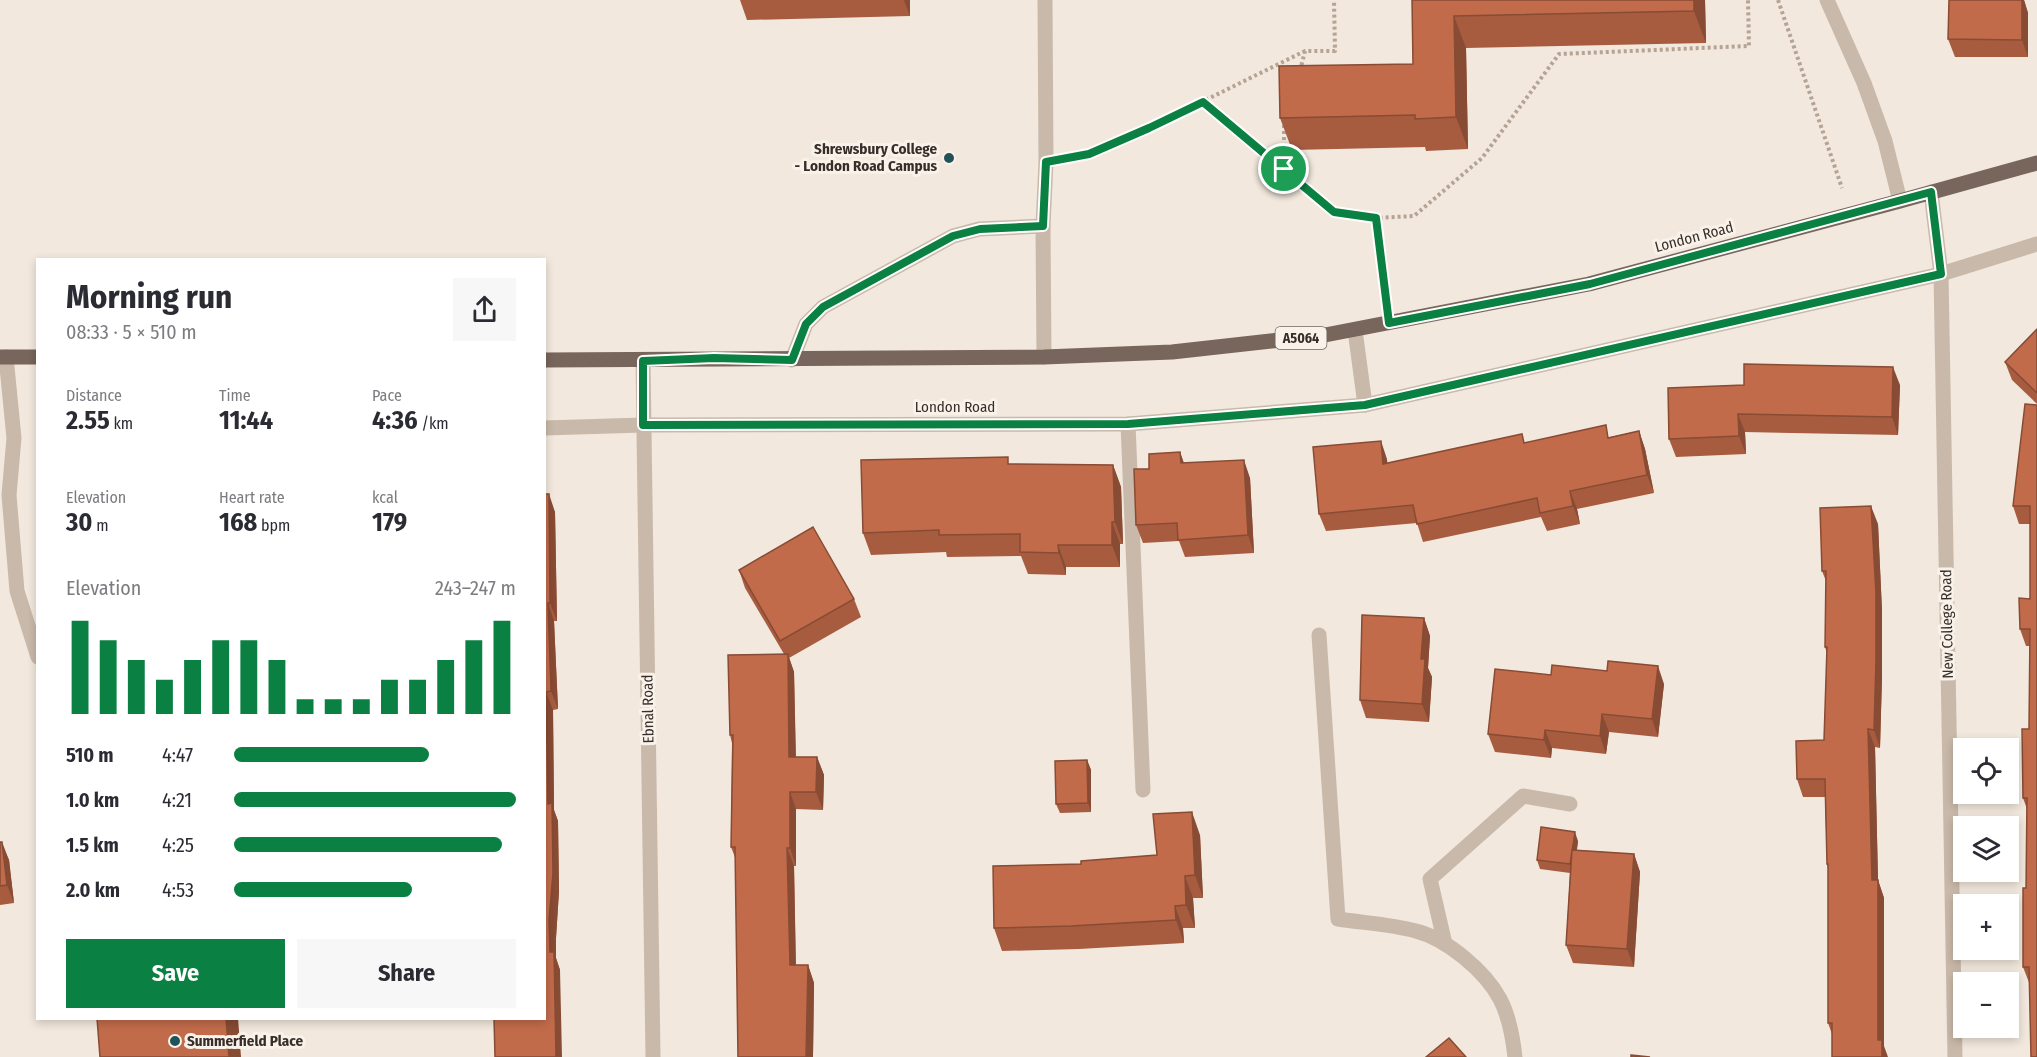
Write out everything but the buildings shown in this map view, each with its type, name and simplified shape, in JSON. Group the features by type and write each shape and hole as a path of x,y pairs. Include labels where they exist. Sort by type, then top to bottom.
{"main road":[{"name":"London Road","path":"546,360 1044,357 1172,352 1324,335 1590,284 2037,163"},
{"path":"3,357 36,357"}],"street":[{"path":"1044,357 1045,0"},
{"path":"1827,0 1864,82 1885,141 1900,201"},
{"name":"New College Road","path":"1931,192 1941,274 1955,1057"},
{"path":"792,360 806,324 823,307 953,236 980,229 1043,226"},
{"name":"London Road","path":"546,428 643,425 1128,424 1365,405 1941,274 2037,244"},
{"path":"1355,330 1365,405"},
{"path":"3,357 14,438 9,495 17,591 36,651"},
{"name":"Ebnal Road","path":"643,361 653,1057"},
{"path":"1128,424 1143,790"},
{"path":"1319,635 1338,919 1417,931 1445,944 1476,967 1500,1000 1512,1038 1515,1057"},
{"path":"1445,944 1430,879 1523,796 1570,804"}],"path":[{"path":"1046,162 1089,154 1149,128 1305,51 1335,51 1334,0"},
{"path":"1203,102 1334,212 1376,218 1414,216 1482,158 1558,54 1749,46 1749,0"},
{"path":"1778,0 1851,214"},
{"path":"1299,72 1305,51"},
{"path":"1284,114 1284,169"},
{"path":"1376,218 1389,323"}],"place":[{"name":"Shrewsbury College - London Road Campus","path":"949,158"},
{"name":"Summerfield Place","path":"175,1041"}],"route":[{"path":"1203,102 1284,169 1334,212 1376,218 1389,323 1590,284 1931,192 1941,274 1365,405 1128,424 643,425 643,361 714,358 792,360 806,324 823,307 953,236 980,229 1043,226 1046,162 1089,154 1203,102"}]}
